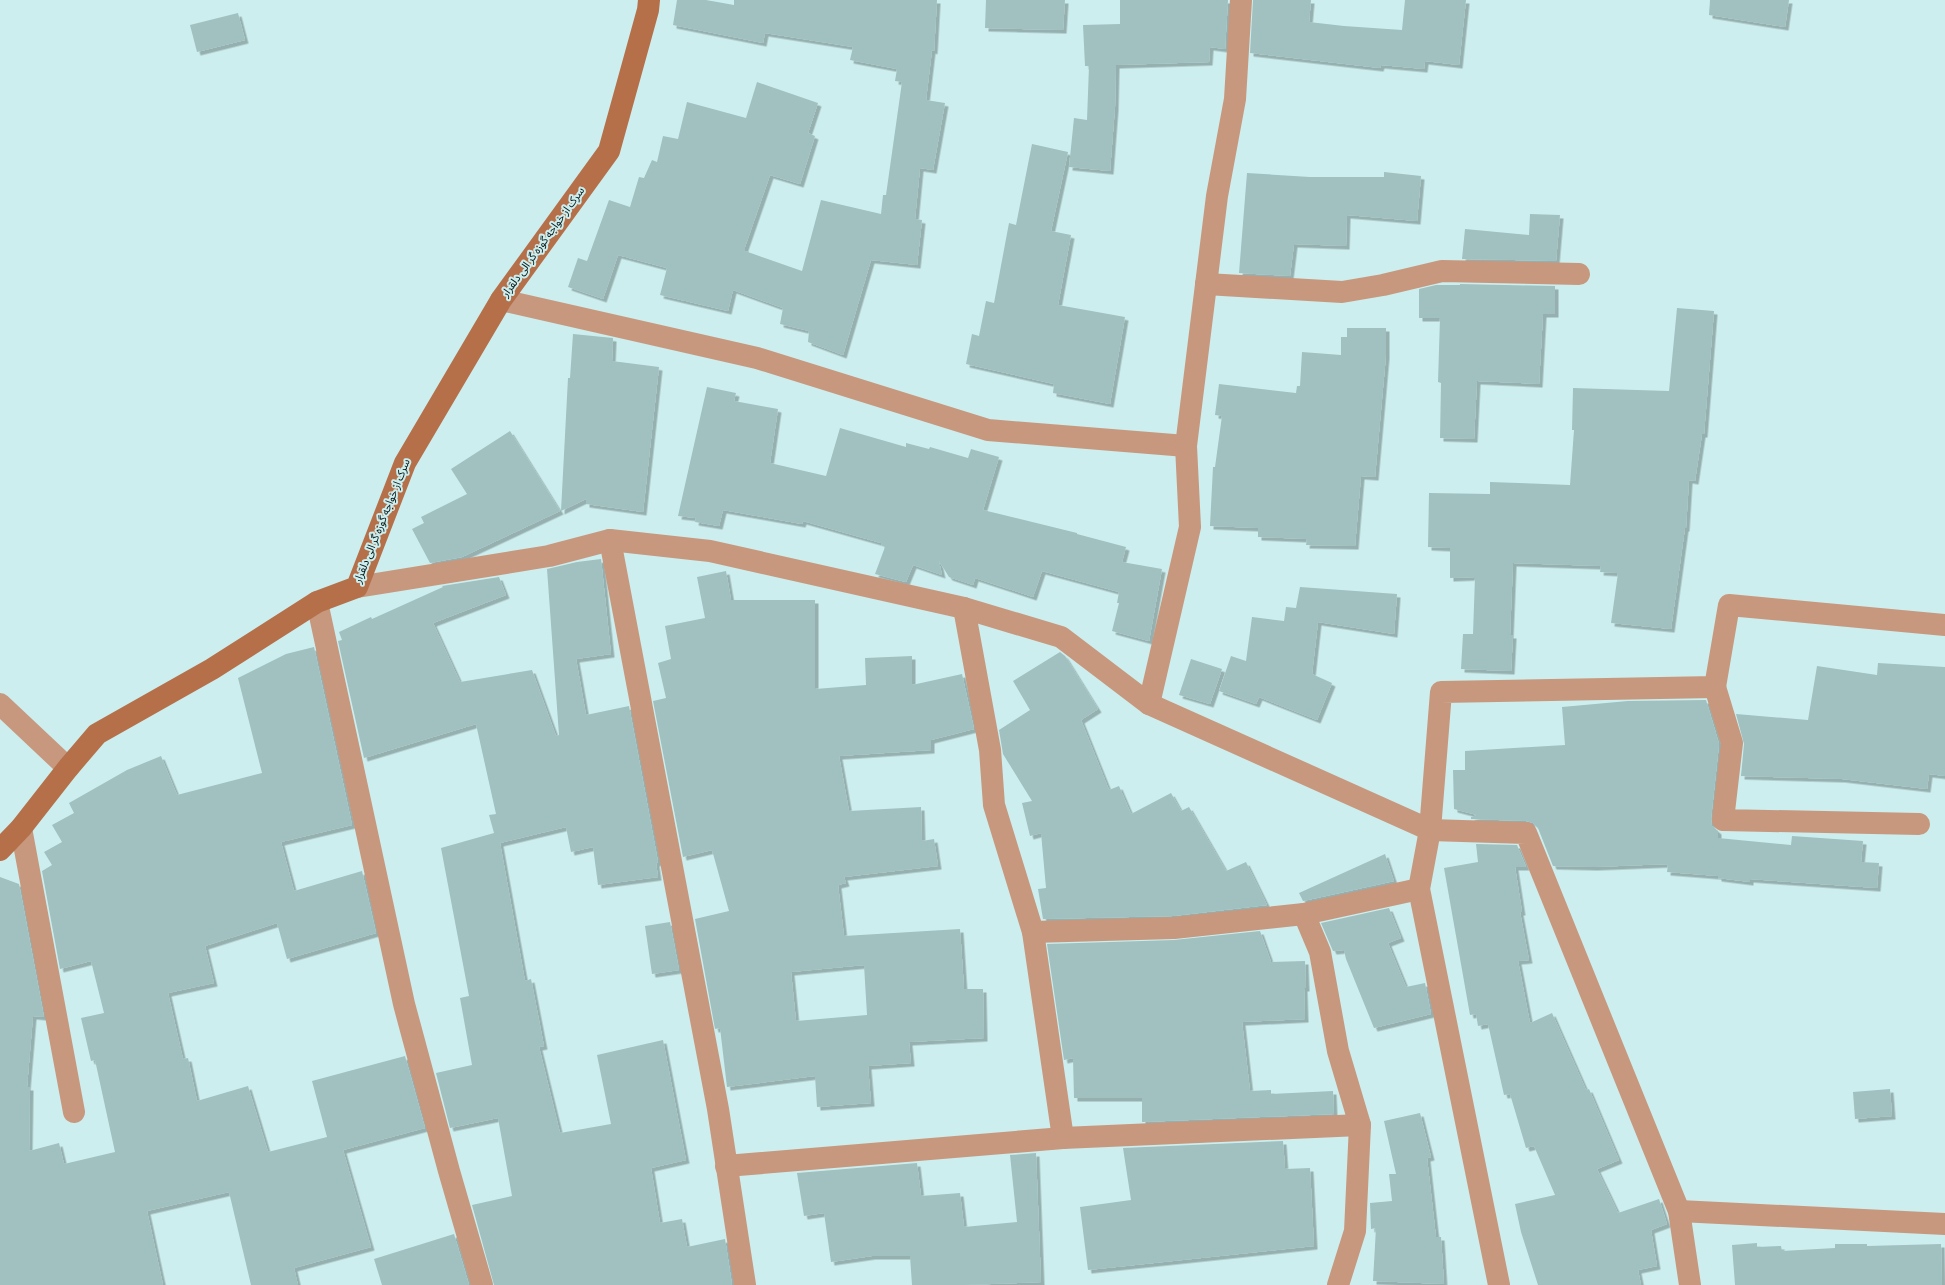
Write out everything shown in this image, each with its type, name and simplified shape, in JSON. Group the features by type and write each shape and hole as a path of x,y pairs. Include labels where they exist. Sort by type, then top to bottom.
{"street":[{"name":"سرک از خواجه گوزه گر الی دلقرار","path":"0,850 21,828 97,734 212,669 317,602 357,587 405,462 500,300 610,151 648,10 649,0"},
{"path":"1149,704 1190,527 1186,446 1217,196 1235,99 1240,0"},
{"path":"1206,284 1342,292 1383,285 1442,271 1579,274"},
{"path":"500,300 757,358 988,430 1186,446"},
{"path":"610,540 665,841 718,1109 745,1285"},
{"path":"357,587 549,556 610,540 710,551 964,608 1061,637 1149,704 1430,830 1526,833 1679,1211 1690,1285"},
{"path":"317,602 404,1004 447,1164 482,1285"},
{"path":"1919,824 1723,820 1732,743 1715,687 1729,605 1945,625"},
{"path":"964,608 990,750 994,805 1033,932 1062,1138"},
{"path":"1499,1285 1419,889 1430,830 1441,692 1715,687"},
{"path":"0,704 68,768"},
{"path":"21,828 74,1112"},
{"path":"1033,932 1174,928 1304,914 1419,889"},
{"path":"1304,914 1320,952 1338,1052 1360,1125 1355,1231 1338,1285"},
{"path":"726,1166 1062,1138 1360,1125"},
{"path":"1679,1211 1945,1224"}],"building":[{"path":"677,0 706,0 734,5 734,0 937,0 934,51 932,50 926,100 945,103 933,170 920,168 915,219 922,220 917,265 871,260 843,355 808,342 809,331 780,324 783,308 733,290 728,311 660,295 667,268 618,255 603,299 568,287 578,258 587,261 609,200 630,207 639,177 644,178 652,160 657,162 663,136 678,139 687,102 746,118 757,82 818,103 808,133 815,136 800,184 770,175 745,247 745,251 802,271 821,200 881,214 883,195 886,195 902,82 895,81 897,69 850,60 853,47 765,33 763,43 673,25"},
{"path":"986,0 1065,0 1063,30 985,28"},
{"path":"1120,0 1228,0 1225,49 1210,47 1209,62 1116,65 1115,107 1110,171 1069,167 1074,118 1087,120 1089,66 1085,66 1083,25 1120,24"},
{"path":"1253,0 1311,0 1309,22 1402,30 1405,0 1466,0 1459,65 1425,61 1424,69 1381,65 1380,68 1250,53"},
{"path":"1710,0 1789,0 1785,27 1709,15"},
{"path":"238,13 245,40 197,52 190,25"},
{"path":"1032,144 1068,152 1051,231 1071,235 1058,305 1125,317 1110,404 1053,393 1054,384 966,364 972,334 979,336 986,301 994,303 1009,223 1016,225"},
{"path":"1384,172 1421,176 1417,221 1347,215 1346,246 1294,244 1290,276 1239,273 1247,173 1310,177 1384,177"},
{"path":"1530,214 1560,215 1556,261 1462,259 1465,229 1529,235"},
{"path":"1460,284 1555,286 1555,314 1543,314 1539,384 1477,381 1474,439 1440,438 1441,383 1438,382 1440,318 1419,318 1419,289 1436,285"},
{"path":"1677,308 1714,311 1704,434 1702,434 1695,481 1689,480 1686,528 1671,629 1611,623 1618,573 1600,572 1601,566 1513,563 1510,635 1513,635 1511,671 1461,669 1463,634 1473,634 1475,577 1450,578 1450,548 1428,547 1429,493 1490,494 1490,482 1570,485 1574,430 1572,430 1573,388 1669,391"},
{"path":"1347,328 1386,328 1386,355 1375,477 1361,476 1355,546 1306,545 1307,539 1258,537 1258,528 1210,526 1213,467 1215,467 1222,416 1215,415 1219,384 1296,393 1297,386 1300,386 1302,352 1341,355 1341,337 1347,337"},
{"path":"573,334 613,338 612,361 659,367 643,512 586,504 586,499 561,511 568,378 570,378"},
{"path":"707,387 736,393 734,401 778,409 770,463 826,476 840,428 906,447 906,443 929,449 930,447 968,458 971,449 999,457 983,510 1077,533 1126,547 1122,562 1162,569 1149,641 1112,631 1119,603 1117,603 1119,592 1042,571 1033,597 975,578 973,585 949,577 939,561 942,575 913,565 906,582 875,574 885,547 881,545 881,543 803,521 802,524 723,510 719,526 695,522 696,518 678,516"},
{"path":"510,431 560,511 462,557 430,563 412,529 424,523 421,517 467,494 451,469"},
{"path":"601,559 611,654 576,659 586,715 629,706 658,862 656,863 658,877 598,885 593,847 571,852 566,827 500,843 525,981 531,979 544,1046 539,1047 560,1133 611,1124 597,1055 663,1040 686,1160 651,1168 660,1223 682,1219 687,1247 725,1239 732,1285 494,1285 472,1205 512,1196 498,1118 450,1128 436,1073 472,1065 460,998 469,996 441,848 494,833 489,815 496,814 476,724 364,758 338,641 342,640 339,632 371,617 372,619 443,587 442,586 499,577 506,595 433,623 460,682 532,670 556,736 559,735 547,569 577,562"},
{"path":"726,571 731,600 815,600 815,689 866,685 865,658 912,656 912,685 962,674 974,729 931,740 931,750 839,756 849,811 921,807 922,841 934,839 938,866 844,877 846,883 838,885 844,936 960,929 964,989 983,989 984,1038 909,1042 911,1063 868,1066 871,1103 817,1107 815,1076 727,1087 720,1028 715,1029 695,919 729,911 712,850 683,857 653,701 666,698 658,663 671,659 665,626 705,618 697,577","holes":["864,965 867,1015 796,1021 791,972"]},
{"path":"1300,587 1397,594 1394,634 1318,622 1312,674 1332,683 1317,720 1259,697 1256,704 1219,691 1231,656 1246,661 1252,617 1284,621 1286,607 1296,608"},
{"path":"314,647 352,825 281,842 294,891 362,871 376,933 287,959 277,923 205,946 214,983 168,993 183,1059 188,1058 197,1101 248,1086 268,1152 327,1137 312,1081 405,1056 425,1128 343,1150 371,1247 294,1268 298,1285 251,1285 229,1192 147,1211 163,1285 0,1285 0,877 19,884 44,1017 33,1016 27,1087 30,1087 29,1151 59,1143 64,1164 115,1152 95,1060 91,1061 81,1018 104,1013 91,961 60,969 42,871 52,865 44,852 62,842 52,825 74,813 69,803 127,770 161,756 177,795 262,773 238,678 286,654"},
{"path":"1060,652 1065,656 1098,709 1081,720 1109,790 1119,786 1131,814 1171,793 1181,811 1189,807 1226,871 1246,862 1267,905 1173,916 1043,919 1038,889 1046,888 1041,833 1030,836 1022,803 1032,801 1003,754 999,730 1030,710 1013,681"},
{"path":"1191,659 1222,669 1210,704 1179,695"},
{"path":"1878,663 1945,667 1945,776 1929,774 1927,789 1842,779 1741,776 1744,744 1736,714 1808,720 1817,666 1877,675"},
{"path":"1706,700 1719,744 1711,819 1712,826 1718,831 1718,838 1791,845 1792,836 1863,841 1861,862 1879,863 1877,888 1750,879 1750,882 1718,878 1718,876 1667,872 1668,864 1594,867 1553,866 1538,828 1533,823 1526,821 1471,819 1471,817 1477,815 1454,809 1453,770 1465,770 1465,751 1565,745 1562,707 1628,701"},
{"path":"1476,844 1517,845 1526,867 1515,867 1522,912 1520,912 1529,960 1518,961 1530,1023 1552,1013 1586,1090 1589,1089 1619,1160 1597,1169 1618,1213 1659,1199 1667,1224 1651,1230 1657,1266 1638,1270 1641,1285 1538,1285 1521,1232 1515,1204 1555,1195 1534,1146 1526,1148 1510,1094 1504,1095 1488,1024 1478,1026 1476,1014 1470,1015 1444,868 1478,862"},
{"path":"1385,854 1394,881 1303,901 1299,893"},
{"path":"1389,908 1401,938 1388,943 1406,987 1425,983 1431,1014 1374,1028 1346,959 1344,950 1333,951 1321,923"},
{"path":"670,922 679,970 652,974 645,926"},
{"path":"1260,931 1271,962 1305,961 1305,1019 1242,1022 1250,1091 1271,1090 1271,1094 1333,1091 1334,1114 1142,1122 1142,1098 1074,1098 1073,1058 1064,1060 1047,944 1174,940"},
{"path":"1890,1089 1892,1116 1855,1119 1853,1092"},
{"path":"1420,1113 1431,1157 1427,1158 1436,1237 1441,1237 1444,1284 1373,1281 1376,1228 1371,1229 1370,1203 1392,1201 1389,1174 1396,1174 1384,1121"},
{"path":"1283,1141 1285,1169 1310,1168 1314,1246 1088,1270 1080,1207 1131,1200 1123,1148"},
{"path":"1036,1153 1041,1282 964,1285 912,1285 910,1256 872,1256 831,1262 824,1213 804,1216 797,1173 917,1163 921,1196 960,1193 964,1227 1017,1222 1010,1155"},
{"path":"454,1234 469,1285 382,1285 374,1259"},
{"path":"1757,1243 1757,1247 1781,1246 1782,1251 1835,1248 1835,1244 1867,1244 1867,1246 1941,1244 1942,1285 1735,1285 1732,1245"}]}
